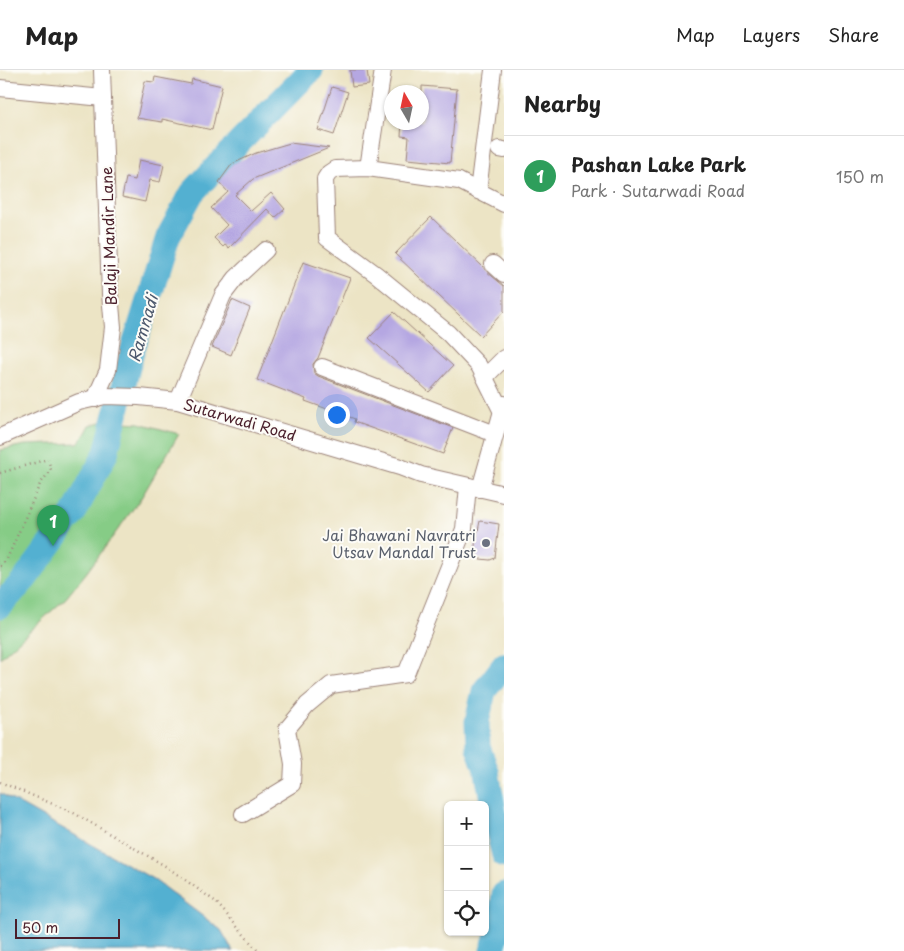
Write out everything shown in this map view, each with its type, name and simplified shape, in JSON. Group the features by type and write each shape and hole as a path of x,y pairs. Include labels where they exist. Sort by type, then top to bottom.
{"street":[{"name":"Balaji Mandir Lane","path":"100,397 108,370 113,327 110,294 102,70"},
{"path":"368,168 382,70"},
{"path":"478,190 493,70"},
{"path":"0,88 103,98"},
{"path":"243,814 292,784 293,764 287,729 307,705 332,685 406,674 464,529 474,488 495,434 503,407 480,366 448,332 327,238 325,179 335,169 368,168 459,181 504,204"},
{"path":"178,401 222,295 236,278 266,250"},
{"path":"485,377 504,358"},
{"path":"322,367 495,434"},
{"name":"Sutarwadi Road","path":"0,437 79,402 100,397 139,397 178,401 400,467 421,475 504,494"}],"path":[{"path":"0,473 48,459 51,470 40,484 7,559 0,567"},
{"path":"0,782 72,812 168,867 216,902 258,951"}],"green space":[{"path":"105,421 140,423 179,434 141,498 87,572 66,598 0,658 0,450 25,445 78,443 90,425"}],"water":[{"path":"0,793 153,879 221,930 233,951 0,951"}],"building":[{"path":"350,70 367,70 369,85 352,87"},
{"path":"155,77 191,84 192,79 222,86 212,130 162,119 162,122 137,118 145,81 154,82"},
{"path":"332,87 348,92 334,135 318,130"},
{"path":"429,87 457,89 450,163 407,159 409,137 401,136 401,130 429,130"},
{"path":"290,143 329,148 253,179 235,195 251,211 271,193 285,209 275,218 267,209 229,248 225,245 223,247 214,238 227,225 211,208 228,192 219,182 232,164 256,153"},
{"path":"139,160 164,165 160,182 150,180 145,202 122,197 126,178 135,180"},
{"path":"431,217 504,286 504,311 481,336 395,254"},
{"path":"303,262 350,278 318,358 313,364 314,373 453,428 443,454 354,422 355,419 305,401 306,399 257,380"},
{"path":"232,300 250,308 231,355 212,347"},
{"path":"394,312 453,366 429,392 369,338"},
{"name":"Jai Bhawani Navratri Utsav Mandal Trust","path":"480,521 499,524 495,558 490,560 480,559 473,555"}],"waterway":[{"name":"Ramnadi","path":"0,606 25,579 75,511 106,453 132,352 168,237 192,193 311,70"},
{"name":"Ramnadi","path":"504,665 484,691 477,722 478,747 487,772 496,824 504,855"},
{"name":"Ramnadi","path":"492,951 500,925 504,894"}],"place":[{"name":"Jai Bhawani Navratri Utsav Mandal Trust","path":"486,543"},
{"name":"Pashan Lake Park","path":"53,546"}]}
